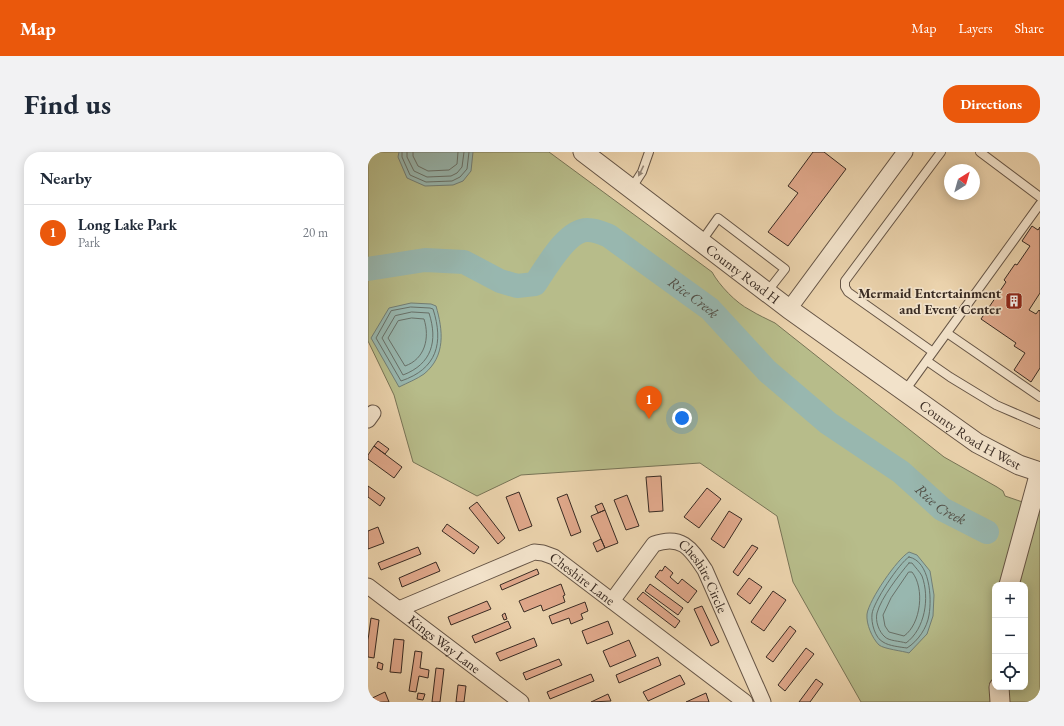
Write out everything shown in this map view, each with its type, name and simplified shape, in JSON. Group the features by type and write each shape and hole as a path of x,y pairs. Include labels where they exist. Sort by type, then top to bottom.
{"street":[{"name":"County Road H","path":"583,152 789,309 904,392"},
{"path":"789,309 905,152"},
{"name":"County Road H West","path":"904,392 977,443 1019,465 1040,472"},
{"path":"1010,582 1040,472"},
{"name":"Cheshire Circle","path":"612,601 654,544 663,541 678,541 692,551 705,570 763,702"},
{"name":"Cheshire Lane","path":"399,609 534,552 543,553 554,558 745,702"},
{"name":"Kings Way Lane","path":"368,586 521,702"},
{"path":"999,690 1000,702"}],"lane":[{"path":"631,189 642,172 649,152"},
{"path":"933,352 848,292 844,287 845,281 940,152"},
{"path":"980,152 1040,197"},
{"path":"904,392 1040,204"},
{"path":"701,242 718,218 755,246 785,269 767,292"},
{"path":"947,332 1040,397"},
{"path":"927,361 996,405 1040,424"}],"green space":[{"path":"368,152 549,152 712,272 723,288 739,303 756,314 775,323 944,457 997,487 1003,491 1005,496 1040,508 1040,702 861,702 793,582 777,516 700,463 521,475 477,496 413,462 394,395 368,341"}],"water":[{"path":"399,152 473,152 471,171 463,181 453,185 425,186 407,178 398,157"},
{"path":"411,303 431,304 436,306 440,324 441,342 436,359 431,367 421,376 399,387 371,338 389,308"},
{"path":"909,552 917,555 930,571 934,595 933,616 927,634 909,653 885,648 879,645 870,631 867,622 867,614 878,590 891,571"}],"building":[{"path":"813,152 824,152 846,169 788,246 768,232 798,193 788,186"},
{"name":"Mermaid Entertainment and Event Center","path":"1032,226 1038,230 1040,227 1040,293 1029,310 1036,314 1039,310 1040,311 1040,368 1031,382 1014,370 1025,353 1014,346 1016,343 981,319 1006,282 1004,280 1015,264 1017,265 1030,246 1022,241"},
{"path":"378,441 389,449 385,454 374,446"},
{"path":"374,446 402,467 394,478 368,459 368,455"},
{"path":"661,476 663,511 649,512 646,477"},
{"path":"368,486 385,498 380,506 368,497"},
{"path":"707,488 721,499 699,528 684,517"},
{"path":"519,492 532,526 519,531 506,497"},
{"path":"567,494 581,532 571,536 557,498"},
{"path":"627,495 639,526 626,530 614,500"},
{"path":"477,502 505,538 498,544 469,508"},
{"path":"602,503 605,510 598,513 595,506"},
{"path":"605,510 618,543 605,548 591,516"},
{"path":"729,511 742,519 724,548 711,539"},
{"path":"447,524 479,547 474,554 442,531"},
{"path":"378,527 384,543 368,549 368,531"},
{"path":"601,539 605,548 597,552 593,543"},
{"path":"752,545 758,548 738,576 733,572"},
{"path":"418,547 421,554 381,570 378,563"},
{"path":"436,562 440,571 402,587 399,578"},
{"path":"665,566 673,573 670,577 678,584 682,579 697,591 688,603 655,577"},
{"path":"537,569 539,574 502,590 500,585"},
{"path":"749,578 762,587 750,604 737,594"},
{"path":"561,584 565,595 563,596 565,602 543,611 541,605 524,612 519,601"},
{"path":"650,584 683,608 678,615 645,591"},
{"path":"773,591 786,600 764,631 751,622"},
{"path":"643,592 680,621 675,628 637,599"},
{"path":"487,601 491,609 451,625 448,617"},
{"path":"585,602 588,611 581,614 583,619 571,624 569,618 552,624 549,616"},
{"path":"702,606 719,642 711,646 694,609"},
{"path":"505,613 507,619 504,620 502,615"},
{"path":"371,618 379,620 374,658 368,657 368,640"},
{"path":"508,621 511,628 475,643 472,636"},
{"path":"608,621 613,634 587,644 582,631"},
{"path":"790,626 796,631 773,662 766,657"},
{"path":"534,638 537,646 500,661 496,653"},
{"path":"394,639 404,640 401,673 390,672"},
{"path":"629,640 636,656 610,667 603,651"},
{"path":"806,648 814,654 785,691 778,685"},
{"path":"415,651 422,652 420,668 429,670 428,678 419,676 416,692 409,691"},
{"path":"658,657 661,665 619,683 616,675"},
{"path":"559,659 562,665 526,680 523,673"},
{"path":"378,662 383,664 382,670 377,668"},
{"path":"436,668 444,669 440,702 432,702"},
{"path":"591,674 594,681 550,699 547,692"},
{"path":"680,675 685,684 648,701 643,692"},
{"path":"816,679 823,684 810,702 799,702"},
{"path":"458,685 466,686 464,702 456,702"},
{"path":"385,692 389,702 368,702 368,700"},
{"path":"418,693 425,694 423,700 417,699"},
{"path":"706,693 709,702 686,702"},
{"path":"608,694 611,701 591,702"}],"waterway":[{"name":"Rice Creek","path":"368,269 425,260 464,262 500,281 517,286 535,284 551,260 565,242 572,236 580,231 588,230 596,231 609,236 710,309 767,371 828,423 901,472 942,509 987,532"}],"place":[{"name":"Mermaid Entertainment and Event Center","path":"1014,301"},
{"name":"Long Lake Park","path":"649,419"}]}
